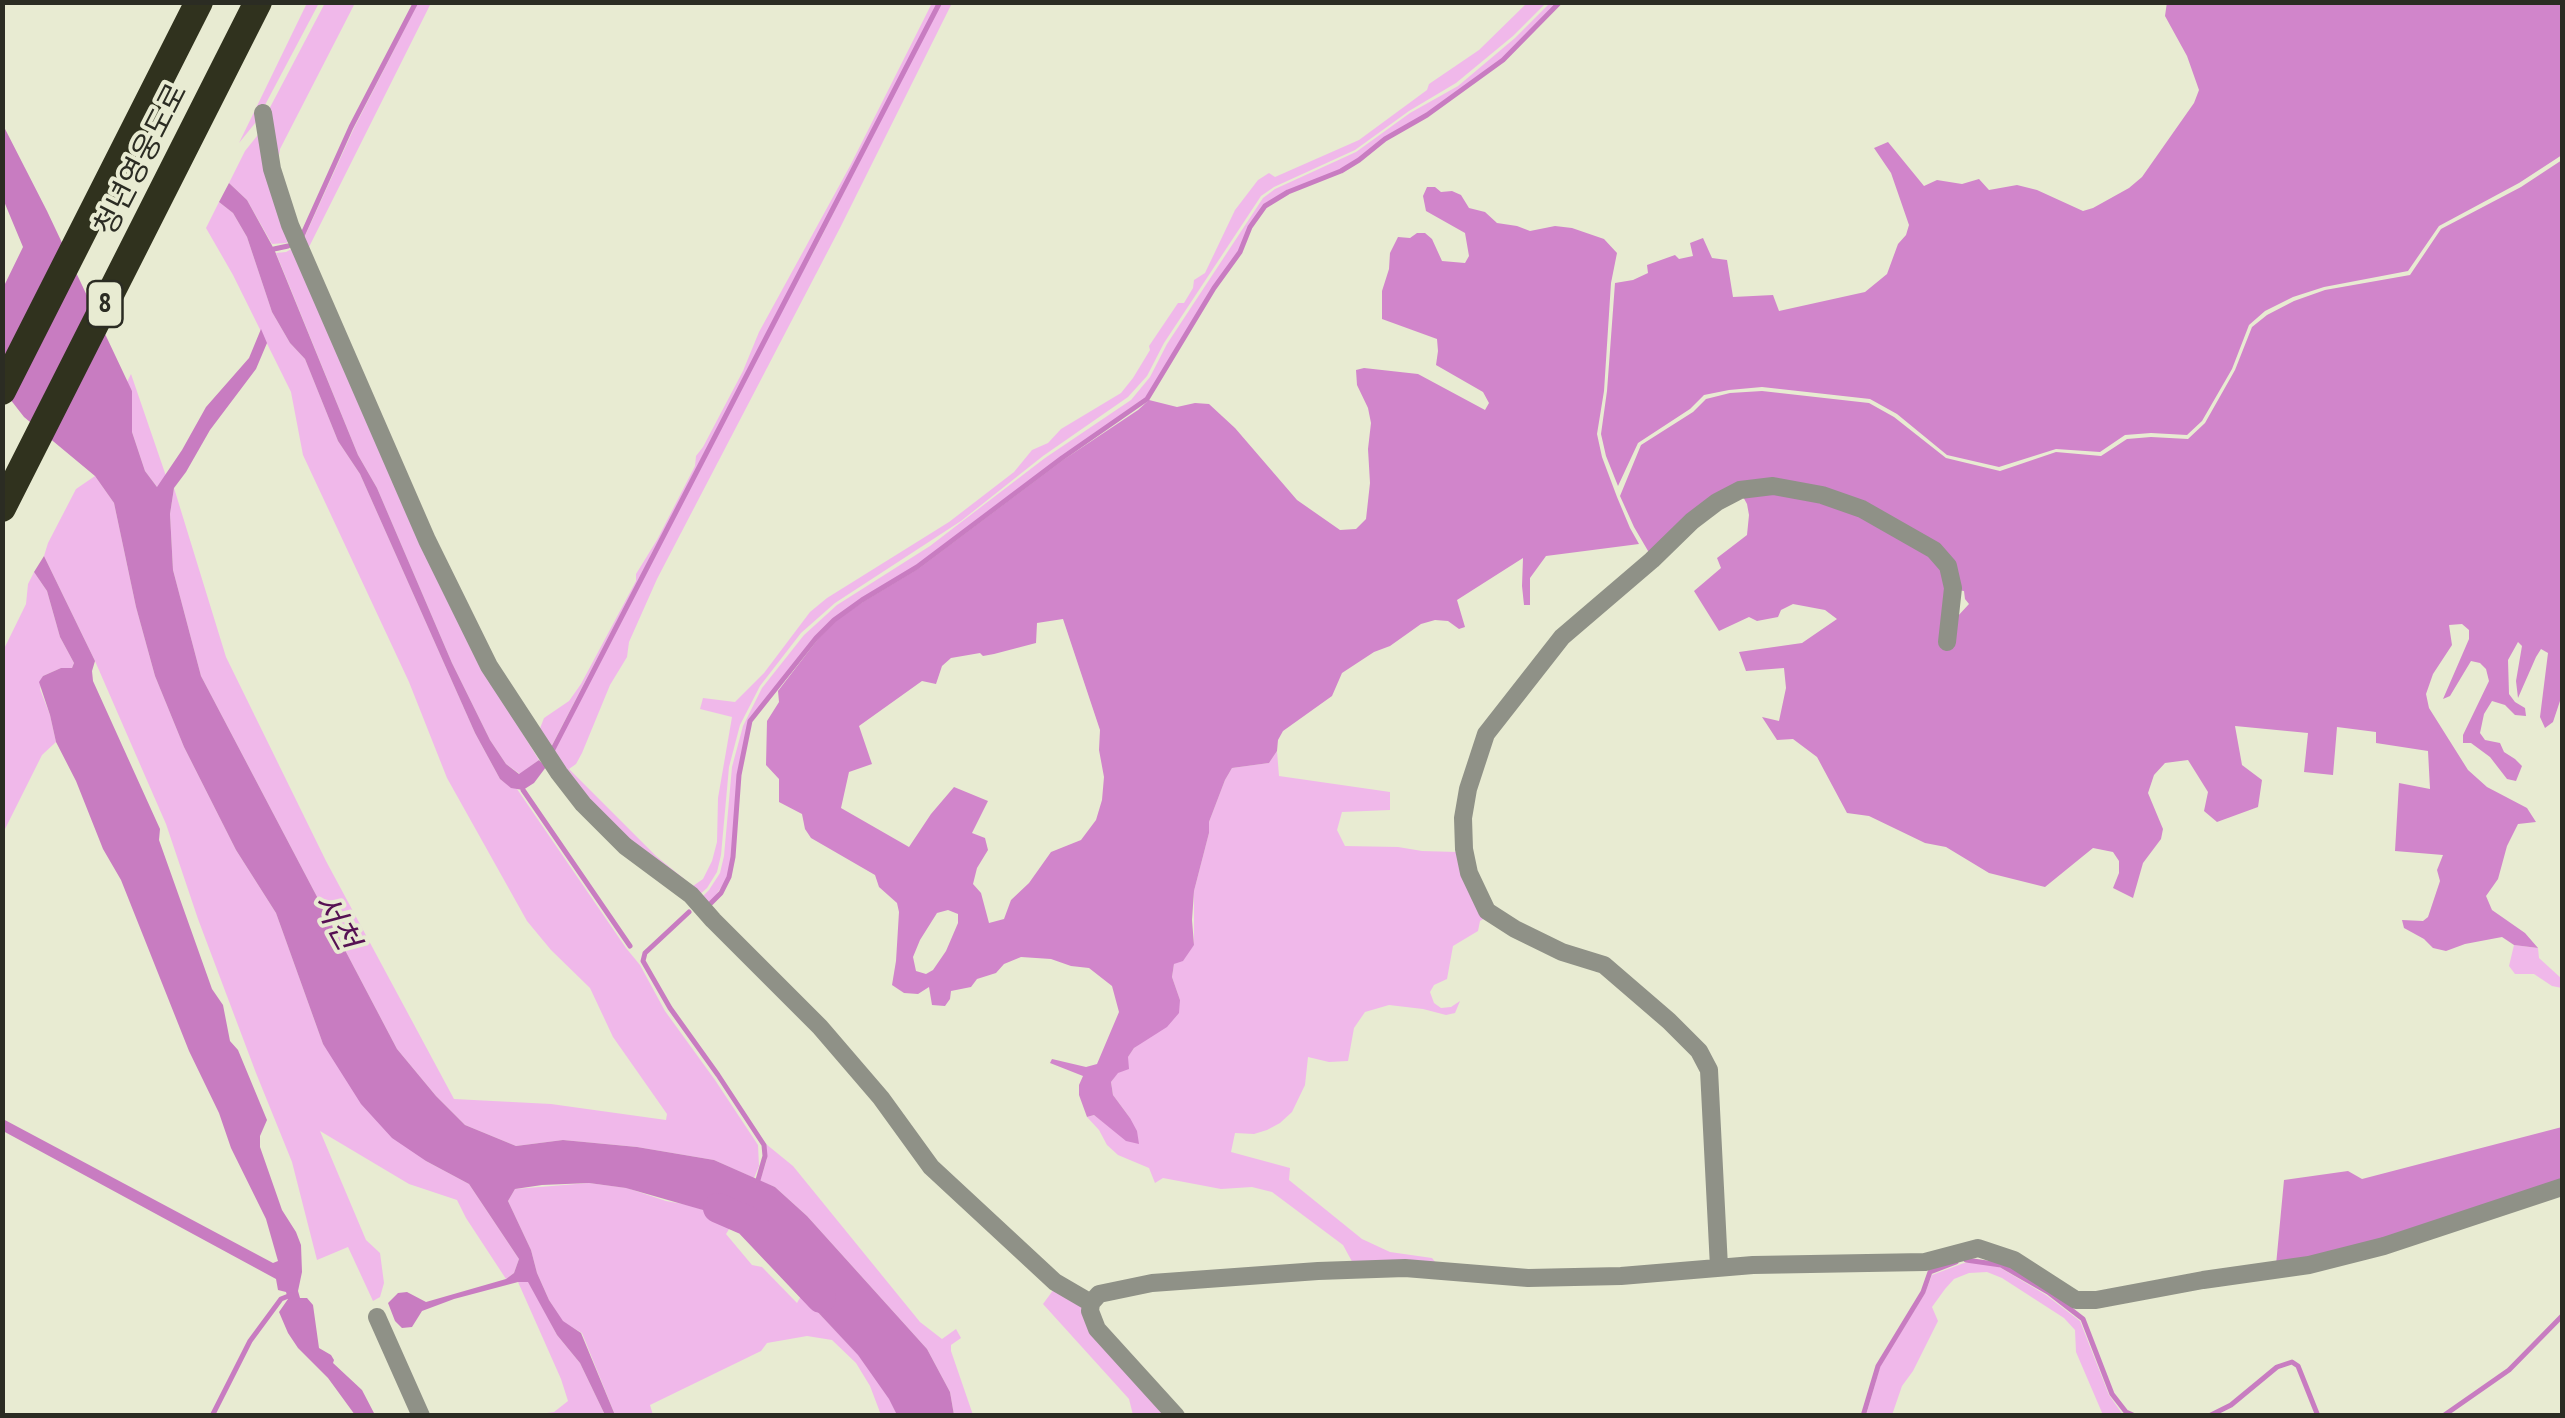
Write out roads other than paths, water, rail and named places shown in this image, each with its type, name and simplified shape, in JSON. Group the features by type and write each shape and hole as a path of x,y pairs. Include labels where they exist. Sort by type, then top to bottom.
{"highway":[{"name":"청년영웅도로","path":"2,392 199,2"},
{"name":"청년영웅도로","path":"2,508 258,2"}],"street":[{"path":"263,113 272,169 290,225 427,540 489,666 558,772 624,846 691,895 820,1027 881,1098 931,1168 1055,1282 1092,1302"},
{"path":"1719,1267 1709,1070 1699,1051 1604,965 1562,952 1487,911 1469,874 1463,818 1486,734 1562,636 1692,521 1740,490 1773,486 1822,495 1862,509 1934,550 1948,566 1953,588 1947,642"},
{"path":"1176,1416 1097,1329 1090,1310 1099,1294 1152,1282 1318,1270 1405,1268 1528,1278 1621,1276 1719,1267 1925,1262 1978,1248 2014,1260 2076,1300 2096,1300 2328,1260 2384,1246 2562,1186"},
{"path":"377,1317 421,1416"}],"waterway":[{"path":"302,236 351,127 416,2"},
{"path":"551,753 940,2"},
{"path":"711,903 729,877 739,775 750,721 816,638 834,620 917,567 1147,399 1265,206 1288,192 1341,171 1427,115 1503,60 1560,2"},
{"path":"274,249 288,246"},
{"path":"523,790 630,946"},
{"path":"689,912 645,953 643,961 670,1008 764,1145 758,1180"},
{"name":"서천","path":"718,1208 748,1221 821,1298"},
{"path":"1966,1260 2001,1265 2048,1292 2083,1319 2112,1394 2126,1412 2135,1416"},
{"path":"1863,1416 1878,1366 1923,1292 1930,1272 1956,1262"},
{"path":"212,1416 250,1341 281,1299 291,1295"},
{"path":"2443,1416 2509,1370 2562,1316"},
{"path":"2209,1416 2231,1405 2277,1367 2292,1362 2298,1366 2318,1416"}]}
